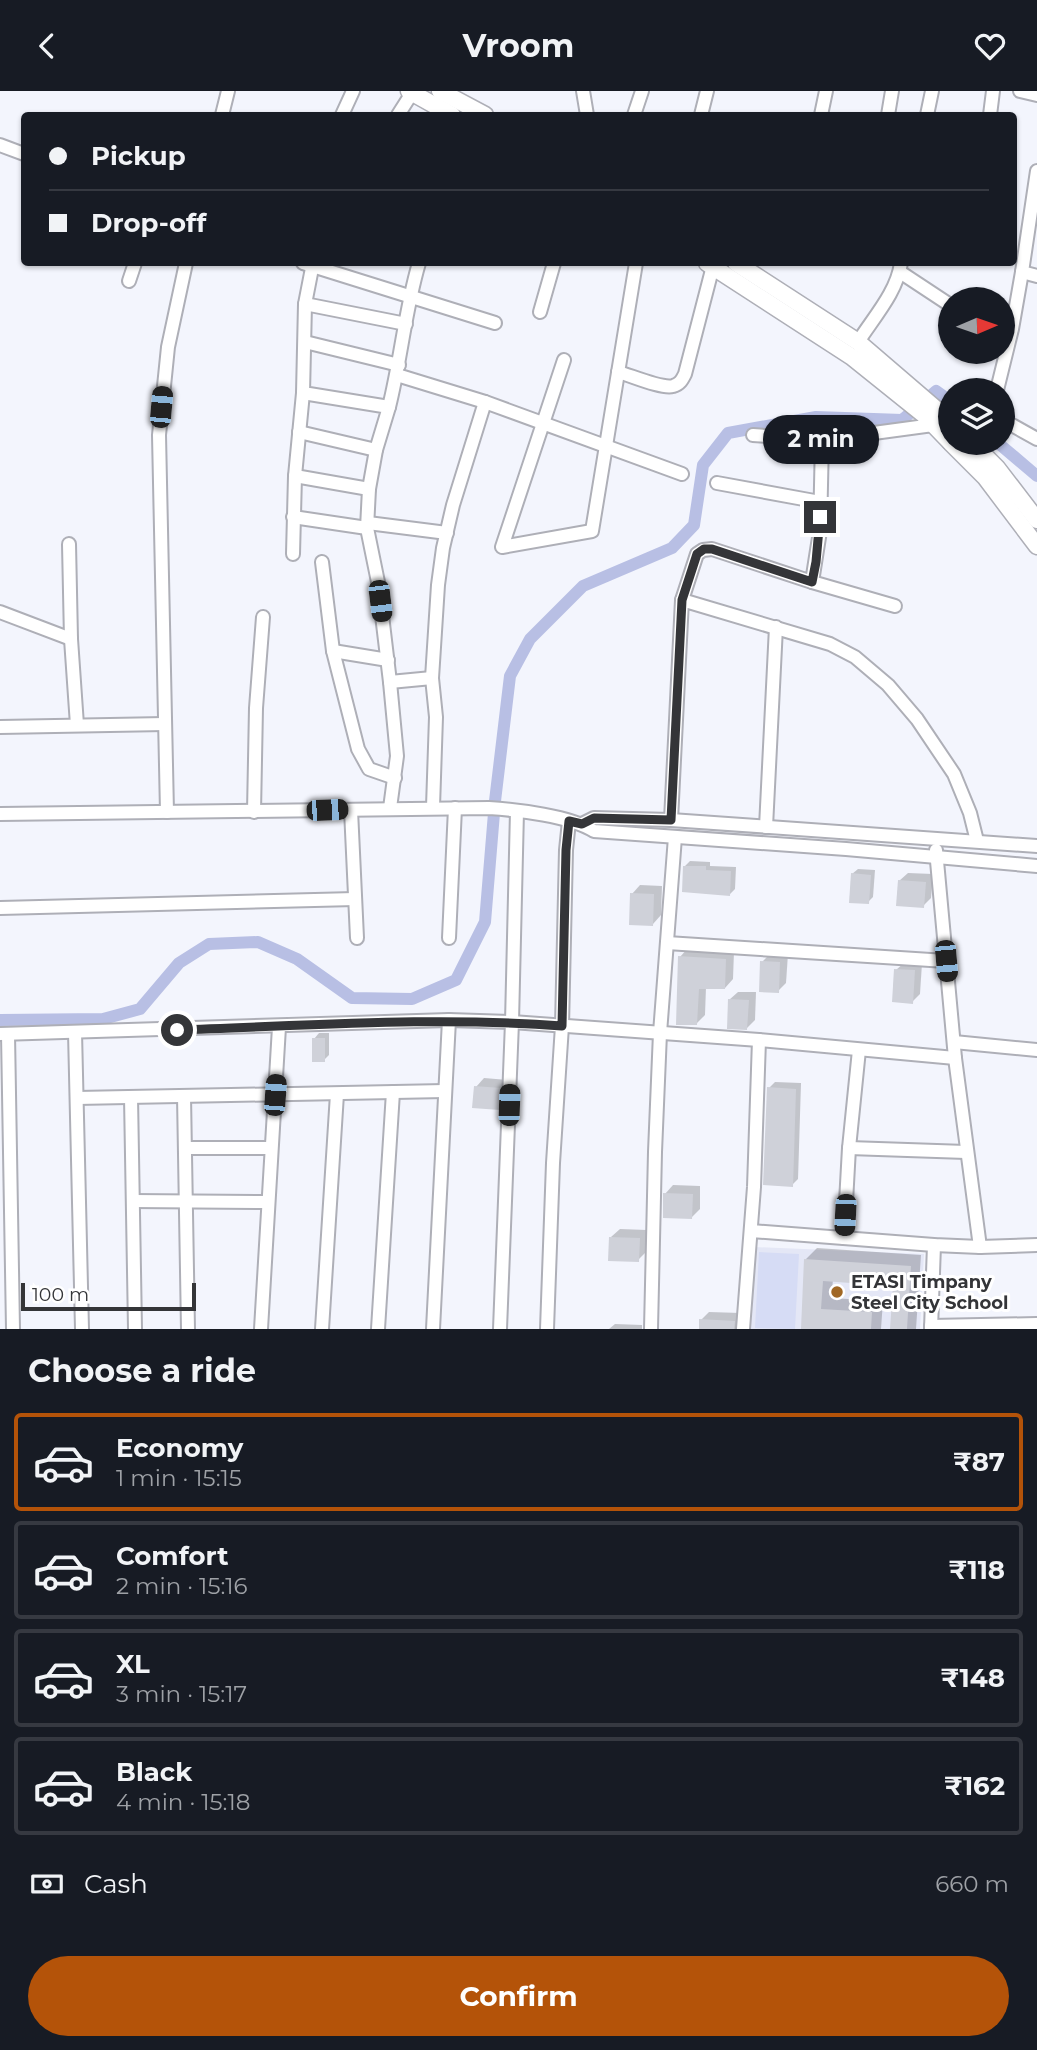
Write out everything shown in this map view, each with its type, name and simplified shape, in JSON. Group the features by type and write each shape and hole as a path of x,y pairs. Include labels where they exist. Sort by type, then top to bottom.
{"main road":[{"path":"440,91 479,112"},
{"path":"411,92 447,112"},
{"path":"712,266 852,357 871,363"},
{"path":"741,266 858,342 871,363 938,418"},
{"path":"964,455 1036,539"},
{"path":"984,455 1037,520"}],"street":[{"path":"223,112 228,91"},
{"path":"344,112 354,91"},
{"path":"583,91 586,112"},
{"path":"635,112 642,91"},
{"path":"702,112 707,91"},
{"path":"822,112 826,91"},
{"path":"888,112 892,91"},
{"path":"928,112 932,91"},
{"path":"990,112 993,91"},
{"path":"1020,91 1037,95"},
{"path":"400,112 411,92"},
{"path":"0,145 21,152"},
{"path":"1000,378 1012,329 1037,171"},
{"path":"129,281 134,266"},
{"path":"167,812 159,435 168,347 185,266"},
{"path":"293,554 295,476 303,393 309,266"},
{"path":"318,266 495,323"},
{"path":"390,808 397,756 388,660 368,525 369,489 376,450 398,370 409,296 418,266"},
{"path":"540,312 553,266"},
{"path":"564,360 502,547 592,531 636,266"},
{"path":"618,372 667,386 681,381 685,374 710,266"},
{"path":"858,342 888,296 900,267 938,296"},
{"path":"1022,272 1037,275"},
{"path":"305,304 406,324"},
{"path":"305,342 398,370 682,474"},
{"path":"303,393 389,407"},
{"path":"433,807 436,717 432,678 438,585 453,505 485,402"},
{"path":"752,435 822,440 938,418"},
{"path":"1015,427 1037,439"},
{"path":"299,432 376,450"},
{"path":"812,582 820,531 822,440"},
{"path":"295,476 369,489"},
{"path":"717,483 820,502"},
{"path":"293,517 447,533"},
{"path":"69,544 71,639 78,726"},
{"path":"671,820 682,600 697,554 704,549 712,549 895,606"},
{"path":"323,562 333,651 358,749 369,769 395,778"},
{"path":"682,600 830,644 855,657 888,685 917,719 954,774 970,813 977,841"},
{"path":"0,613 71,639"},
{"path":"254,812 256,709 263,617"},
{"path":"766,827 776,627"},
{"path":"333,651 388,660"},
{"path":"390,682 432,678"},
{"path":"0,727 165,723"},
{"path":"449,938 455,808"},
{"path":"0,814 489,808 576,823 594,831 1037,866"},
{"path":"351,810 357,938"},
{"path":"500,1329 512,1022 511,810"},
{"path":"576,823 594,818 671,820 1037,846"},
{"path":"547,1329 553,1163 562,1026 566,850 576,823"},
{"path":"651,1329 660,1033 675,837"},
{"path":"936,839 955,1058 980,1247"},
{"path":"0,908 355,898"},
{"path":"667,943 946,961"},
{"path":"433,1329 449,1020"},
{"path":"13,1329 4,1034 449,1020 759,1040 955,1058"},
{"path":"261,1329 279,1027"},
{"path":"75,1032 82,1329"},
{"path":"743,1329 751,1231 759,1040"},
{"path":"954,1042 1037,1050"},
{"path":"844,1238 849,1148 859,1050"},
{"path":"77,1098 445,1091"},
{"path":"378,1329 393,1092"},
{"path":"322,1329 337,1094"},
{"path":"131,1097 135,1329"},
{"path":"184,1097 188,1329"},
{"path":"185,1148 271,1148"},
{"path":"849,1148 966,1152"},
{"path":"133,1201 268,1202"},
{"path":"751,1231 934,1245 1037,1245"},
{"path":"934,1245 931,1327 1037,1324"}],"shaded area":[{"name":"ETASI Timpany Steel City School","path":"754,1247 924,1254 920,1329 750,1329"},
{"path":"759,1252 799,1254 795,1329 755,1328"}],"building":[{"path":"683,866 706,866 706,870 731,871 730,896 682,892"},
{"path":"851,873 871,875 869,904 849,903"},
{"path":"898,880 926,882 924,908 896,906"},
{"path":"630,893 654,894 653,926 629,925"},
{"path":"678,956 726,959 725,989 699,989 697,1025 676,1025"},
{"path":"760,961 780,962 779,993 759,992"},
{"path":"894,969 915,970 913,1004 892,1002"},
{"path":"728,999 749,1000 747,1030 727,1029"},
{"path":"312,1038 325,1038 325,1062 312,1062"},
{"path":"474,1086 501,1088 500,1110 472,1108"},
{"path":"767,1087 796,1089 793,1187 763,1185"},
{"path":"663,1193 693,1194 692,1219 663,1218"},
{"path":"609,1237 640,1238 639,1262 608,1261"},
{"path":"804,1259 911,1266 907,1329 890,1329 893,1286 823,1281 821,1309 872,1312 871,1329 801,1329"},
{"path":"699,1319 735,1321 734,1329 699,1329"}],"waterway":[{"path":"0,1020 103,1019 140,1009 179,963 209,944 258,942 297,959 352,998 412,999 456,980 485,922 495,801 510,676 530,639 583,586 672,548 694,525 703,465 728,433 816,417 902,420 936,391 938,392"},
{"path":"1012,455 1037,476"}],"place":[{"name":"ETASI Timpany Steel City School","path":"837,1292"}],"route":[{"path":"177,1030 449,1020 562,1026 569,821 582,824 594,818 671,820 682,600 697,554 704,549 712,549 812,582 820,517"}]}
